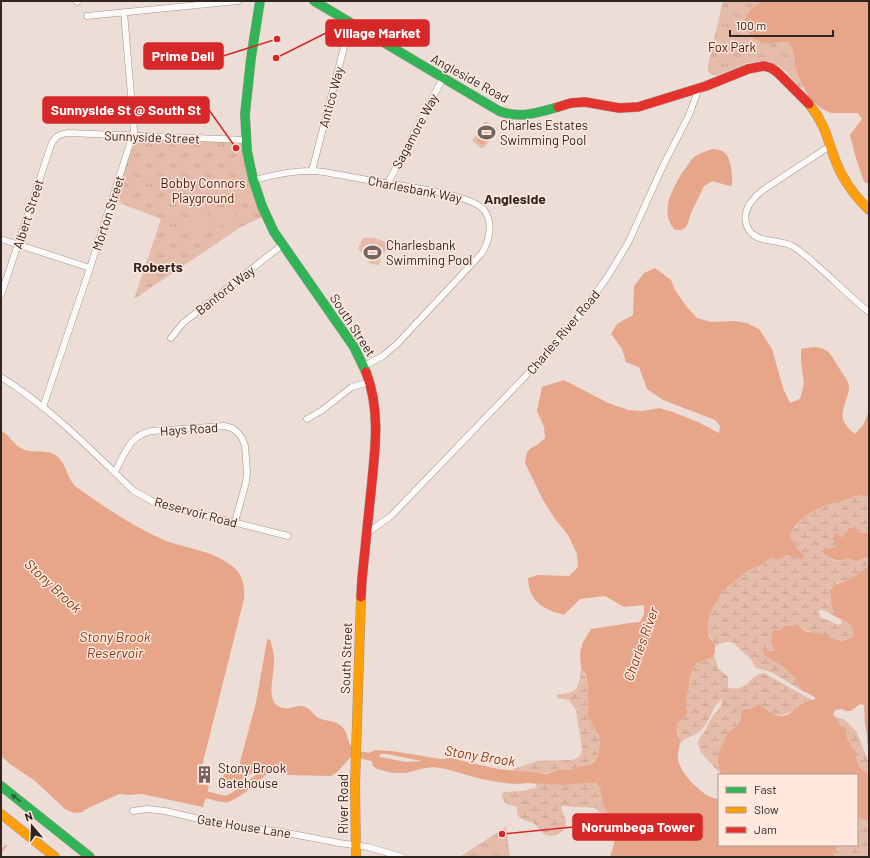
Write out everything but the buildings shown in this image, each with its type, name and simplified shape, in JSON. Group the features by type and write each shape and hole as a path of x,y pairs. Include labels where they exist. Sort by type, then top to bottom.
{"main road":[{"name":"South Street","path":"260,1 246,102 246,140 254,180 266,215 282,245 348,337 364,366 370,382 376,412 377,430 362,579 356,752"},
{"name":"Angleside Road","path":"314,1 350,24 496,110 512,115 522,116 536,114 566,104 580,102 600,103 619,108 636,107 715,83 748,69 764,66 770,68 776,71 802,96 822,124 837,166 846,185 860,202 869,210"},
{"name":"River Road","path":"356,752 356,857"},
{"path":"1,786 90,857"},
{"path":"1,814 55,857"}],"street":[{"path":"87,16 238,1"},
{"name":"Morton Street","path":"43,407 90,268 132,136 134,124 124,12"},
{"name":"Antico Way","path":"312,171 350,24"},
{"name":"Sagamore Way","path":"388,183 443,78"},
{"name":"Charles River Road","path":"367,533 391,516 544,357 584,310 608,276 628,243 663,166 689,115 699,88"},
{"name":"Sunnyside Street","path":"58,135 68,133 246,140"},
{"name":"Albert Street","path":"1,295 50,148 53,140 58,135"},
{"path":"830,146 755,197 749,205 746,213 747,227 751,233 758,238 787,244 805,254 869,312"},
{"name":"Charlesbank Way","path":"254,180 292,172 312,171 388,183 462,198 476,204 484,210 489,225 489,236 486,247 475,262 397,344 383,356 364,366"},
{"path":"1,239 90,268"},
{"name":"Banford Way","path":"171,338 183,323 282,245"},
{"name":"Reservoir Road","path":"1,377 43,407 134,491 148,499 288,536"},
{"path":"307,419 321,411 352,388 370,382"},
{"name":"Hays Road","path":"115,472 130,444 135,438 142,434 152,431 218,426 232,428 240,435 244,442 247,472 246,482 235,522"},
{"name":"Gate House Lane","path":"133,811 142,809 160,810 225,825 282,832 368,847 402,857"}],"green space":[{"name":"Fox Park","path":"723,1 764,1 749,12 745,21 746,30 751,37 758,41 790,43 794,54 795,67 804,87 800,88 787,72 779,66 763,61 747,63 718,75 712,75 708,72 708,65"},
{"name":"Charles Estates Swimming Pool","path":"485,121 498,129 496,136 491,138 485,147 481,148 472,141"},
{"name":"Bobby Connors Playground","path":"132,136 246,140 266,215 241,227 134,299 161,219 112,200"},
{"path":"234,209 237,223 212,228 210,215"},
{"path":"208,215 211,229 185,235 183,221"},
{"name":"Charlesbank Swimming Pool","path":"363,238 376,238 387,244 386,250 382,255 379,265 371,264 358,248"},
{"path":"865,494 869,495 868,531 862,533 853,528 848,529 842,538 838,534 834,540 837,546 825,555 833,560 839,561 847,558 859,560 866,557 869,559 869,564 866,568 848,580 837,583 831,587 831,603 836,617 822,610 818,611 821,618 838,625 842,623 841,620 847,622 853,627 853,636 846,640 836,640 819,633 806,631 799,625 794,625 778,631 772,640 774,651 769,650 763,652 764,655 782,666 794,677 801,690 771,672 756,668 751,659 734,643 724,642 715,647 709,636 707,628 708,620 710,611 728,586 742,574 750,569 761,566 773,557 777,560 790,555 799,559 794,542 790,537 791,532 800,520 814,510"},
{"path":"714,655 718,668 728,677 729,688 740,688 759,674 764,673 812,700 794,711 779,716 774,716 761,709 755,708 746,708 741,712 739,723 726,736 720,751 718,761 721,774 701,753 698,744 699,739 712,717 721,706 722,699 716,705 707,723 696,734 685,739 680,744 677,731 679,722 687,714 686,703 689,679 693,670 699,661"},
{"path":"581,668 588,686 589,714 600,740 597,758 593,763 587,766 551,773 528,773 511,770 537,761 572,760 580,755 582,749 576,710 569,700 557,698 557,694 569,693 576,688 578,685"},
{"path":"833,713 836,717 845,720 856,731 869,763 869,774 859,767 855,753 847,737 847,731 836,721"},
{"path":"593,781 599,785 601,789 605,809 613,823 595,808 562,806 561,808 566,821 565,827 558,834 551,836 544,834 533,823 518,816 517,807 506,804 502,798 502,794 505,792 522,791 535,788 537,786 535,783 563,785"},
{"path":"858,818 869,821 869,857 834,857 833,851 836,846 858,846"},
{"path":"506,827 510,857 459,857"}],"water":[{"path":"764,1 869,1 869,184 864,182 850,135 862,119 858,113 831,113 822,109 809,98 798,75 795,66 794,54 790,43 761,42 750,36 746,29 746,17 752,8"},
{"path":"484,131 490,134 483,145 477,141"},
{"path":"713,149 721,150 727,155 731,168 732,185 730,186 712,181 704,186 686,227 681,230 675,230 670,223 668,216 669,201 674,187 693,158 700,153"},
{"name":"Charlesbank Swimming Pool","path":"376,244 380,245 382,248 376,258 370,254"},
{"name":"Charles River","path":"655,268 671,280 675,290 686,306 697,318 711,322 734,321 747,323 759,329 772,349 783,388 790,403 800,399 804,384 801,349 810,347 822,348 830,354 848,381 849,390 843,411 843,419 847,426 855,434 863,425 869,411 869,495 833,503 808,514 797,524 790,535 798,549 804,555 803,559 787,555 777,560 772,557 760,566 749,570 723,591 710,613 707,625 709,637 715,645 715,653 711,658 697,663 693,670 689,679 686,703 687,714 679,722 677,727 677,734 680,741 678,760 680,766 694,785 707,795 718,799 718,846 836,846 836,849 833,851 834,857 610,857 614,844 615,829 604,807 600,787 596,782 563,785 504,783 433,767 406,773 393,773 377,769 373,766 372,761 353,757 350,758 336,773 331,776 287,775 256,769 241,778 240,762 256,703 268,639 270,640 274,654 271,688 275,704 284,708 298,706 305,707 319,718 338,724 345,730 350,744 354,749 369,753 375,750 392,751 441,759 450,758 498,769 546,774 590,765 595,761 598,756 600,744 599,736 588,716 588,687 586,675 581,668 580,653 583,642 591,629 640,622 644,614 644,605 624,607 605,596 580,599 564,615 550,610 538,603 531,593 528,578 538,575 569,576 578,567 577,554 568,535 555,519 543,500 525,463 527,452 545,438 544,427 537,411 542,387 564,380 608,403 628,410 643,411 659,408 698,422 719,433 720,426 715,420 663,400 647,389 639,367 626,362 622,349 611,334 617,324 633,315 634,286 644,273","holes":["387,754 422,761 406,762 380,757 379,755"]},
{"name":"Stony Brook Reservoir","path":"1,431 18,446 25,450 47,452 58,457 63,463 75,486 129,522 164,540 216,556 232,566 239,573 244,585 244,599 198,782 209,786 203,807 142,794 119,794 84,810 83,812 74,813 65,809 35,781 1,756"},
{"path":"849,528 853,528 862,533 867,532 869,529 869,559 866,557 857,561 847,558 838,560 832,559 824,554 824,550 836,546 837,544 833,539 834,535 837,533 842,538"},
{"path":"869,564 869,750 865,725 864,705 860,704 851,711 842,709 835,710 833,715 841,726 846,728 847,737 855,753 859,767 869,774 869,821 858,818 858,774 721,774 718,765 719,751 726,737 739,723 741,712 759,704 761,707 774,715 787,715 803,704 815,699 815,697 801,690 794,677 782,666 764,655 763,650 774,651 772,644 772,632 774,630 780,631 785,626 798,624 806,631 820,633 836,640 845,640 853,636 853,627 847,622 836,617 834,614 830,590 834,585 848,580 866,568"}],"waterway":[{"name":"Stony Brook","path":"227,780 232,779 253,765"},
{"path":"207,795 223,799 230,798 247,787 265,770"},
{"path":"1,851 6,846"}],"traffic: fast":[{"path":"260,1 251,58 245,114 247,151 253,179 262,206 274,232 354,347 366,372"},
{"path":"314,1 499,111 514,115 521,115 536,113 558,107"},
{"path":"1,786 90,857"}],"traffic: slow":[{"path":"809,104 826,132 842,176 854,194 869,210"},
{"path":"356,857 355,785 361,597"},
{"path":"1,814 55,857"}],"traffic: jam":[{"path":"558,107 571,103 585,102 619,108 638,107 706,86 748,69 764,66 777,72 809,104"},
{"path":"361,597 376,431 374,401 366,372"}],"place":[{"name":"Prime Deli","path":"277,39"},
{"name":"Village Market","path":"276,58"},
{"name":"Charles Estates Swimming Pool","path":"487,132"},
{"name":"Sunnyside St @ South St","path":"236,148"},
{"name":"Charlesbank Swimming Pool","path":"373,252"},
{"name":"Stony Brook Gatehouse","path":"205,775"},
{"name":"Norumbega Tower","path":"502,834"}],"district":[{"name":"Angleside","path":"515,199"},
{"name":"Roberts","path":"158,267"}]}
